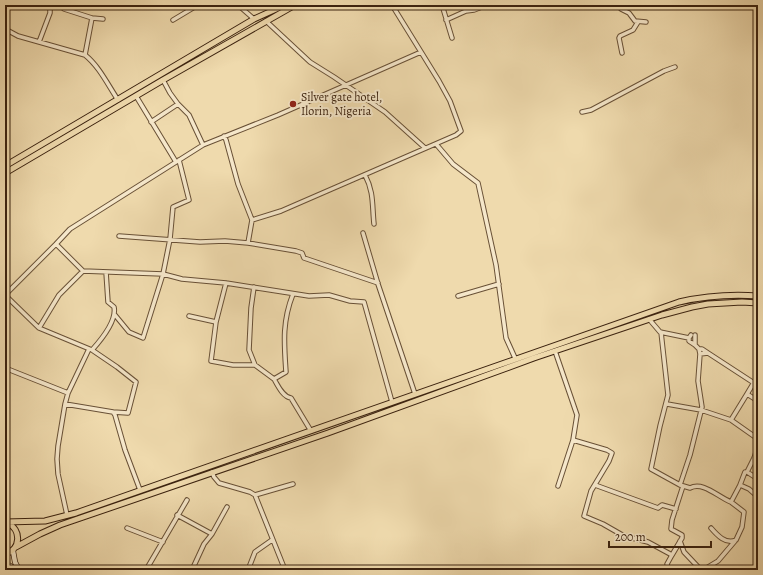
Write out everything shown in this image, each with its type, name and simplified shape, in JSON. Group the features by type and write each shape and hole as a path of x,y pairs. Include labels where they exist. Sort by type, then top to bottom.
{"main road":[{"path":"5,173 62,140 111,107 118,100 254,19 285,5"},
{"path":"5,166 59,134 136,96 295,5"},
{"path":"225,36 229,42"},
{"path":"59,134 62,140"},
{"path":"5,522 45,520 67,515 679,302 723,295 758,296"},
{"path":"5,554 40,534 60,525 328,433 555,351 649,319 692,306 724,303 758,303"},
{"path":"5,522 14,527 17,532 18,542 14,549"}],"street":[{"path":"39,42 50,13 50,7 47,5"},
{"path":"174,20 198,5"},
{"path":"238,5 254,19"},
{"path":"252,220 281,211 436,144 456,135 461,131 450,101 392,5"},
{"path":"442,5 452,38"},
{"path":"446,20 466,11 474,10 487,5"},
{"path":"64,9 92,18 102,19"},
{"path":"621,10 629,13 635,21 646,22"},
{"path":"85,55 92,18"},
{"path":"266,21 310,62 385,112 425,148"},
{"path":"622,53 619,41 620,36 633,30 638,22"},
{"path":"5,29 18,36 85,55 102,75 118,100"},
{"path":"65,404 128,413 136,382 91,349 39,328 5,295 70,229 203,145 278,116 420,52"},
{"path":"582,112 591,110 664,71 675,67"},
{"path":"162,80 170,94 189,116 203,145"},
{"path":"106,272 108,302 114,307 115,315 129,332 143,338 163,274 170,239 173,207 189,200 177,161 136,96"},
{"path":"151,122 178,104"},
{"path":"226,140 232,133"},
{"path":"224,136 238,184 252,220 248,243"},
{"path":"436,144 453,164 478,182 499,284 506,338 515,358"},
{"path":"365,175 370,185 372,194 374,224"},
{"path":"363,233 415,394"},
{"path":"119,236 200,242 225,241 248,243 300,252 307,259 378,283"},
{"path":"56,244 83,271 163,274 182,279 226,283 309,296 329,295 350,301 364,302 392,402"},
{"path":"39,328 59,295 83,271"},
{"path":"226,283 216,322 211,361 233,366 255,365"},
{"path":"458,296 499,284"},
{"path":"254,287 251,308 249,350 255,365 274,379 284,395 291,398 311,431"},
{"path":"274,379 286,372 284,336 288,308 293,294"},
{"path":"67,515 58,474 57,459 65,404 68,393 91,349 101,340 115,315"},
{"path":"189,316 216,322"},
{"path":"649,319 655,328 662,332 690,337 689,341 695,345 700,352 698,381 702,405 672,520 671,528 682,535 682,538 667,564 669,570"},
{"path":"662,332 668,395 651,469 681,485 690,488 693,486 700,486 731,502 744,512 742,527 736,540 718,560 702,570 684,552 680,541"},
{"path":"695,335 695,345"},
{"path":"555,351 577,415 573,440 558,486"},
{"path":"700,352 708,353 754,383"},
{"path":"5,368 68,393"},
{"path":"731,420 758,379"},
{"path":"747,394 758,401"},
{"path":"667,404 701,410 731,420 758,439"},
{"path":"113,412 140,490"},
{"path":"573,440 602,448 612,453 609,461 591,490 584,516 624,536 648,542 672,555"},
{"path":"731,502 745,472 747,472 754,458 758,446"},
{"path":"212,472 219,483 250,492 255,495 285,570"},
{"path":"747,472 758,479"},
{"path":"255,495 293,484"},
{"path":"595,485 658,508 662,504 676,509"},
{"path":"740,485 749,489 758,497"},
{"path":"146,570 187,500"},
{"path":"192,570 204,544 212,534 227,507"},
{"path":"178,515 212,534"},
{"path":"127,528 163,542"},
{"path":"710,528 727,541 731,542 736,540"},
{"path":"248,570 255,552 272,540"},
{"path":"14,549 15,562 18,570"},
{"path":"5,563 18,570"}],"place":[{"name":"Silver gate hotel, Ilorin, Nigeria","path":"293,104"}]}
